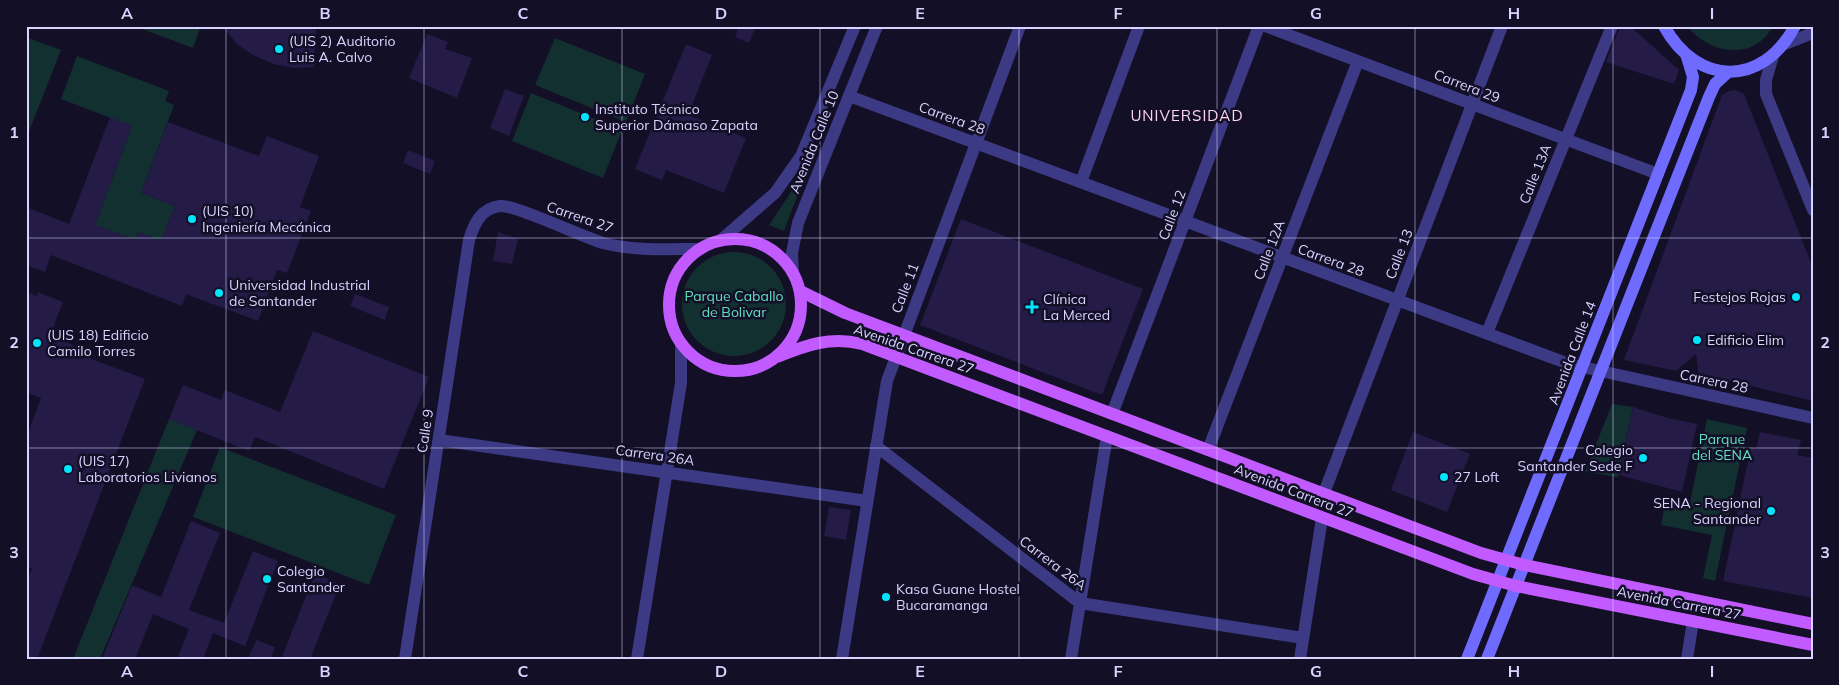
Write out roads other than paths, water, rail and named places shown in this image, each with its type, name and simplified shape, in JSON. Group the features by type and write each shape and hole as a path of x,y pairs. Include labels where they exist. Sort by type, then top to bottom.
{"main road":[{"path":"1664,26 1673,43 1687,57 1707,67 1728,72 1754,67 1773,56 1785,44 1795,26"},
{"name":"Avenida Calle 14","path":"1467,659 1691,90 1693,77 1687,57"},
{"path":"1487,659 1709,97 1715,84 1728,72"},
{"path":"742,239 762,244 780,256 793,273 800,291 801,309 798,327 790,343 777,357 761,366 744,372 725,372 708,367 692,357 680,345 672,330 668,314 669,293 676,273 688,257 698,249 721,240 742,239"},
{"name":"Avenida Carrera 27","path":"800,291 838,310 1506,561 1813,624"},
{"name":"Avenida Carrera 27","path":"777,357 804,346 831,340 847,340 896,356 1322,518 1498,582 1813,645"}],"street":[{"name":"Avenida Calle 10","path":"721,240 775,193 801,156 855,26"},
{"name":"Avenida Calle 10","path":"793,273 792,253 798,223 877,26"},
{"name":"Calle 11","path":"842,659 887,381 1020,26"},
{"path":"1081,182 1139,26"},
{"name":"Calle 12","path":"1112,414 1259,26"},
{"name":"Carrera 29","path":"1265,26 1658,174"},
{"name":"Calle 13","path":"1324,493 1502,26"},
{"name":"Calle 13A","path":"1487,334 1612,26"},
{"path":"1785,44 1813,34"},
{"path":"1773,56 1766,80 1766,94 1813,210"},
{"name":"Calle 12A","path":"1208,450 1358,61"},
{"name":"Carrera 28","path":"849,96 1583,368 1813,418"},
{"name":"Carrera 27","path":"484,211 503,205 592,240 615,245 698,249"},
{"name":"Calle 9","path":"406,659 469,240 472,229 484,211"},
{"path":"637,659 681,383 680,345"},
{"path":"1071,659 1107,436"},
{"name":"Carrera 26A","path":"439,440 867,501"},
{"name":"Carrera 26A","path":"876,446 1080,604 1304,638"},
{"path":"1300,659 1322,518"},
{"path":"1688,659 1693,621"}],"place":[{"name":"(UIS 2) Auditorio Luis A. Calvo","path":"279,49"},
{"name":"Instituto Técnico Superior Dámaso Zapata","path":"585,117"},
{"name":"(UIS 10) Ingeniería Mecánica","path":"192,219"},
{"name":"Universidad Industrial de Santander","path":"219,293"},
{"name":"Festejos Rojas","path":"1796,297"},
{"name":"Clínica La Merced","path":"1032,307"},
{"name":"Edificio Elim","path":"1697,340"},
{"name":"(UIS 18) Edificio Camilo Torres","path":"37,343"},
{"name":"Colegio Santander Sede F","path":"1643,458"},
{"name":"(UIS 17) Laboratorios Livianos","path":"68,469"},
{"name":"27 Loft","path":"1444,477"},
{"name":"SENA - Regional Santander","path":"1771,511"},
{"name":"Colegio Santander","path":"267,579"},
{"name":"Kasa Guane Hostel Bucaramanga","path":"886,597"}],"district":[{"name":"UNIVERSIDAD","path":"1187,116"}],"park label":[{"name":"Parque Caballo de Bolivar","path":"734,304"},
{"name":"Parque del SENA","path":"1722,448"}]}
